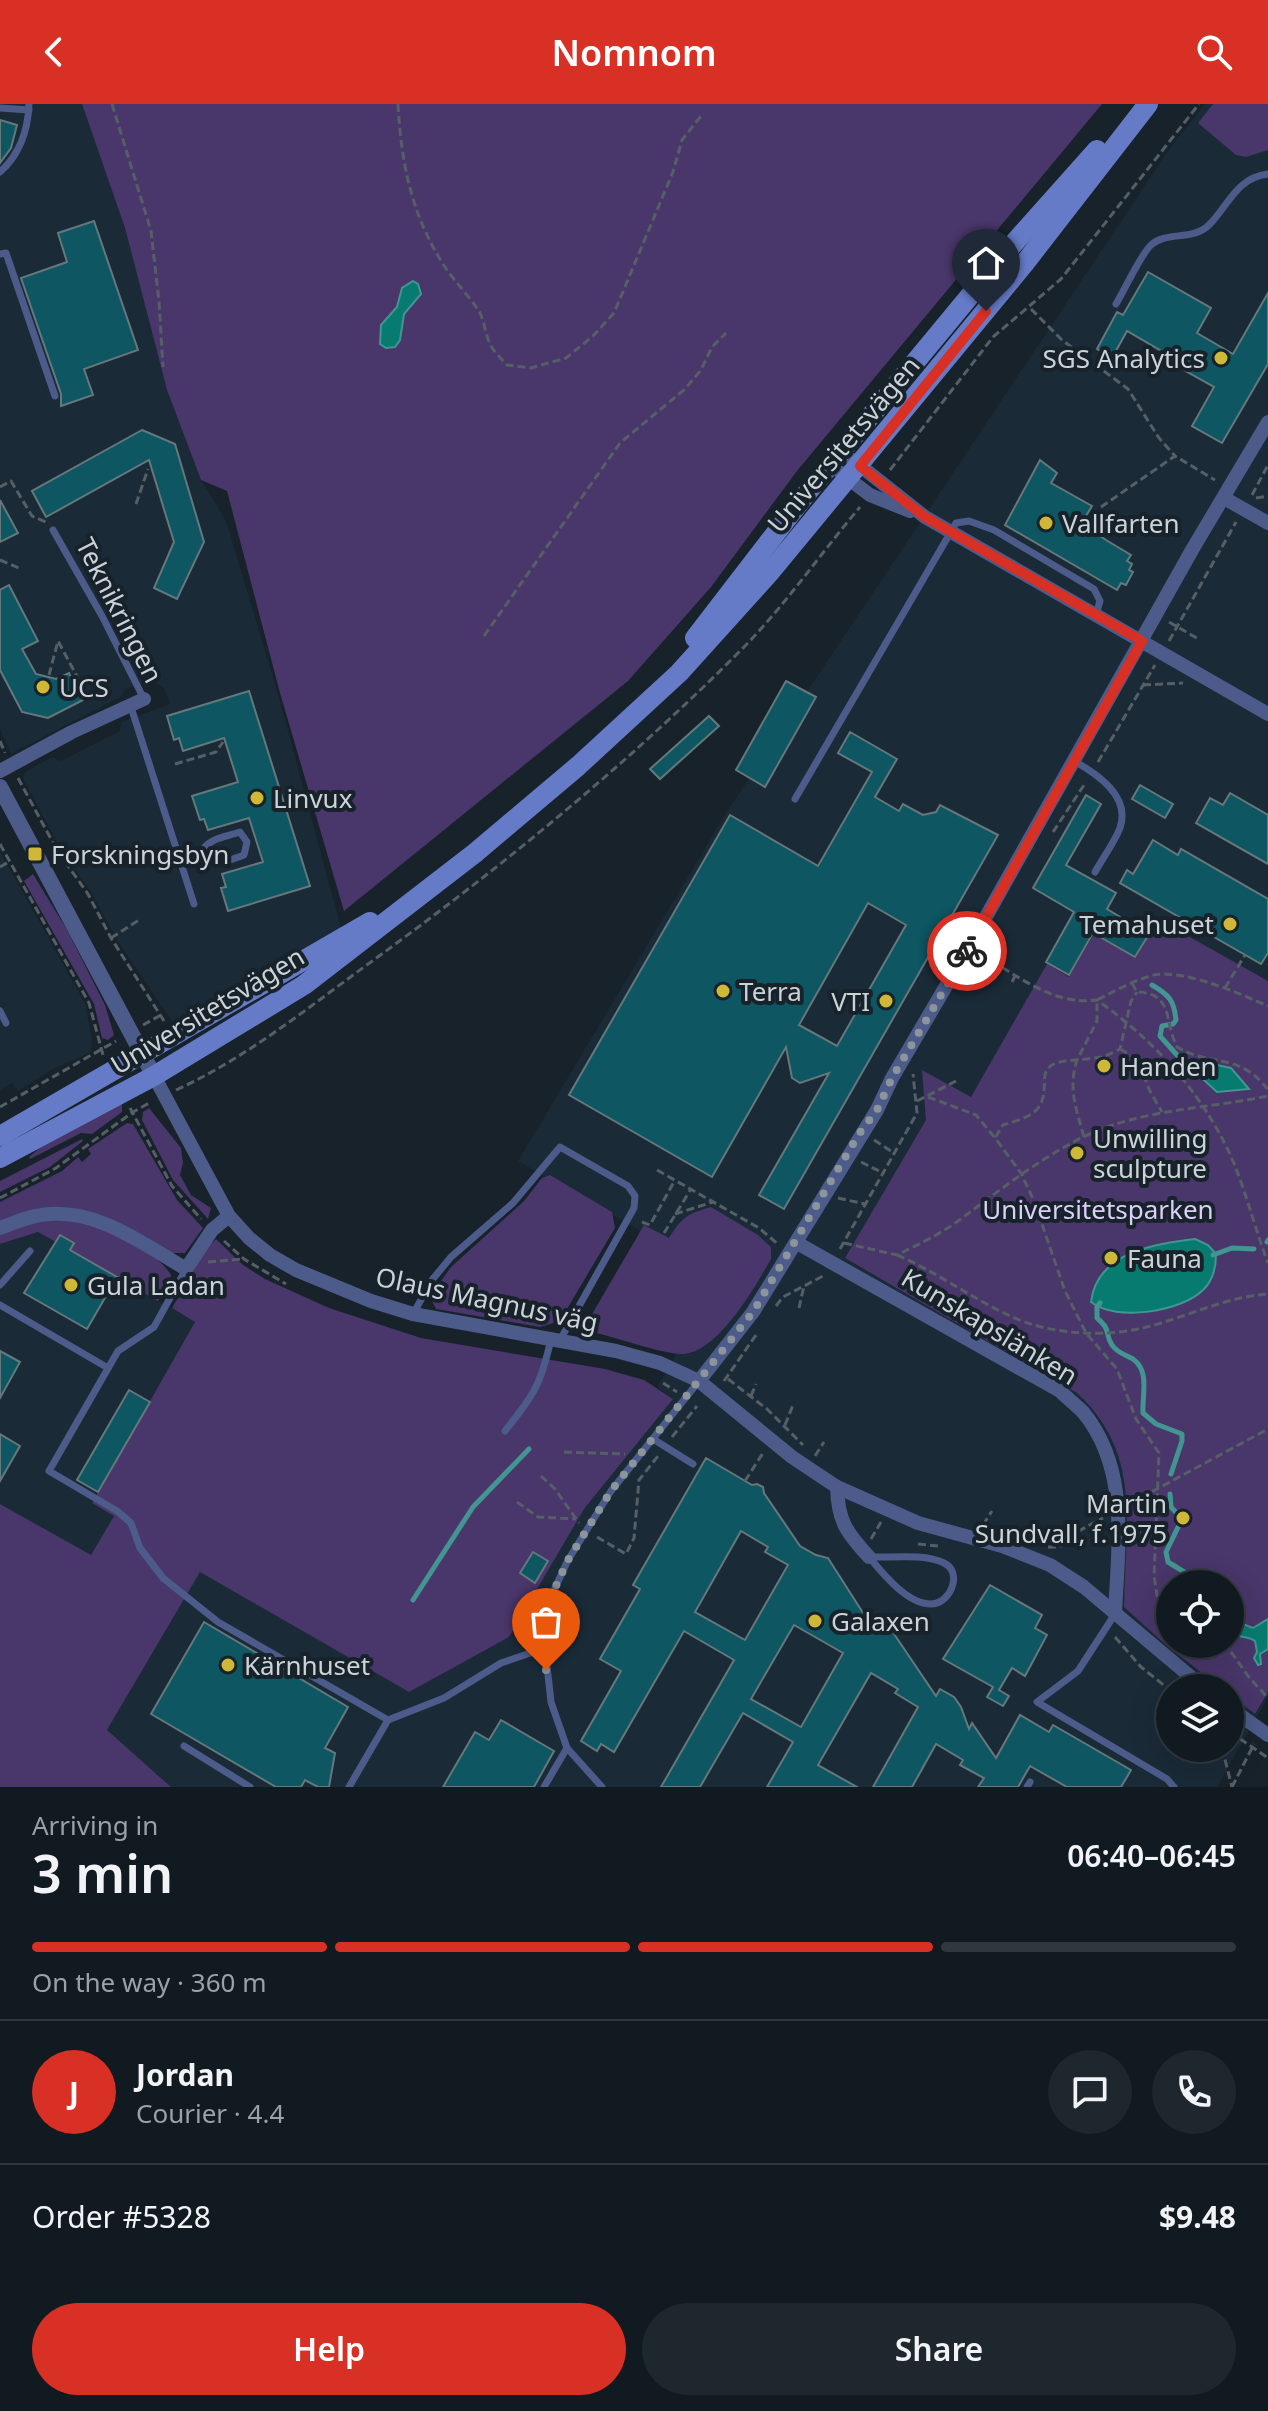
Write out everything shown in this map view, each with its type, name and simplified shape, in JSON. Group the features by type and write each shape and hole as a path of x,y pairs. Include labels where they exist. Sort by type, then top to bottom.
{"main road":[{"name":"Universitetsvägen","path":"620,726 690,645 836,458 1007,251 1138,104"},
{"name":"Universitetsvägen","path":"0,1158 186,1058 304,985 536,802 679,673 725,624 854,472 1024,264 1148,104"},
{"name":"Universitetsvägen","path":"0,1136 429,888"}],"street":[{"path":"699,1381 753,1312 794,1248 859,1134 877,1110 892,1078 1268,422"},
{"path":"836,458 854,472 870,495 949,530 1268,714"},
{"path":"1224,498 1268,523"},
{"name":"Teknikringen","path":"5,768 137,701"},
{"path":"0,787 142,1053"},
{"name":"Olaus Magnus väg","path":"142,1053 229,1216 270,1255 296,1270 371,1301 413,1314 660,1363 699,1381 801,1464 837,1487 918,1523 1002,1546 1050,1565 1084,1587 1115,1614"},
{"path":"0,1228 35,1216 81,1216 130,1236 188,1266 212,1230 229,1216"},
{"name":"Kunskapslänken","path":"794,1248 832,1262 1060,1391 1083,1412 1101,1441 1114,1473 1118,1510 1115,1614"},
{"path":"837,1487 842,1523 869,1557"},
{"path":"1115,1614 1187,1674"},
{"path":"1244,1718 1264,1732"}],"lane":[{"path":"0,108 29,107 13,160 0,172"},
{"path":"1116,304 1151,245 1164,239 1192,235 1208,227 1231,195 1246,181 1268,174"},
{"path":"0,254 6,253 55,396"},
{"path":"795,799 949,530 956,523 969,521 1007,538 1094,589 1100,601 1096,615"},
{"name":"Teknikringen","path":"53,530 102,616 137,701"},
{"path":"137,701 194,904"},
{"path":"1074,761 1109,785 1121,811 1121,826 1095,872"},
{"path":"240,832 247,842 244,855 218,864 201,855 208,843 240,832"},
{"path":"180,861 201,855"},
{"path":"0,1011 6,1023"},
{"path":"413,1314 432,1280 451,1257 513,1203 560,1147 628,1186 635,1196 634,1208 556,1340 532,1398 505,1431"},
{"path":"0,1285 30,1251"},
{"path":"188,1266 154,1327 118,1351 49,1471 117,1511 131,1523 140,1548 163,1578 218,1622 388,1720"},
{"path":"0,1305 108,1368"},
{"path":"602,1787 567,1748 551,1702 545,1648 548,1613 568,1560 611,1491 699,1381"},
{"path":"653,1439 693,1464"},
{"path":"869,1557 927,1559 946,1564 955,1579 950,1592 940,1602 930,1604 907,1594 884,1576 869,1557"},
{"path":"1115,1614 1078,1671 1037,1702 1167,1779 1174,1787"},
{"path":"349,1787 388,1720 444,1698 501,1663 545,1648"},
{"path":"184,1746 250,1787"},
{"path":"544,1787 567,1748"}],"path":[{"path":"112,104 151,231 163,367"},
{"path":"398,104 400,150 416,211 426,234 447,270 482,316 491,345 507,365 531,368 566,358 593,336 614,313 635,257 664,195 682,140 701,116"},
{"path":"1030,308 1062,340 1128,389 1159,438 1175,456 1216,481 1223,478 1253,493"},
{"path":"484,636 620,443 685,389 701,370 712,347 726,333"},
{"path":"939,392 947,398"},
{"path":"911,427 918,433"},
{"path":"1101,507 1175,456"},
{"path":"1268,465 1250,500 1268,496"},
{"path":"136,504 148,469"},
{"path":"0,487 11,481 32,516 47,523 53,530"},
{"path":"1051,835 1162,653 1244,509"},
{"path":"0,560 19,568"},
{"path":"1177,627 1200,640"},
{"path":"49,675 58,641 80,682"},
{"path":"1143,685 1189,683"},
{"path":"0,741 5,768 88,894 111,938 173,1036"},
{"path":"175,764 216,752 223,742"},
{"path":"0,844 89,1003 101,1051 110,1072"},
{"path":"0,867 10,861"},
{"path":"20,879 28,872"},
{"path":"111,938 139,920"},
{"path":"980,954 1058,998 1083,1002 1097,1000 1132,983 1165,974 1225,988 1268,1006"},
{"path":"1225,988 1245,955"},
{"path":"1012,982 1016,974"},
{"path":"1132,983 1137,992"},
{"path":"1120,1049 1131,1001 1137,992"},
{"path":"1137,992 1151,993 1162,1000 1177,1047 1189,1054 1224,1060 1257,1075 1268,1090"},
{"path":"1097,1000 1126,1021 1180,1074 1204,1106 1229,1153 1268,1263"},
{"path":"1084,1137 1072,1092 1072,1077 1097,1021 1097,1000"},
{"path":"0,1107 161,1015"},
{"path":"995,1138 1003,1125 1025,1118 1037,1110 1044,1074 1050,1067 1060,1061 1103,1057 1120,1049"},
{"path":"1120,1049 1134,1056 1143,1067 1149,1090 1162,1112"},
{"path":"186,1058 200,1079"},
{"path":"775,1308 783,1297 819,1278 844,1243 917,1113 912,1075 915,1067"},
{"path":"917,1101 956,1081"},
{"path":"122,1093 172,1186 212,1230 244,1259 290,1285"},
{"path":"897,1255 948,1228 1021,1173 1084,1137 1129,1120 1162,1112 1268,1096"},
{"path":"928,1097 976,1115 1021,1173 1065,1291 1086,1333 1111,1359 1136,1419 1159,1453 1156,1595"},
{"path":"902,1125 909,1128"},
{"path":"872,1139 894,1153"},
{"path":"859,1160 883,1173"},
{"path":"657,1170 794,1248"},
{"path":"642,1222 650,1225 675,1180"},
{"path":"664,1233 691,1189"},
{"path":"834,1198 865,1204"},
{"path":"675,1214 713,1202"},
{"path":"844,1243 897,1255 1016,1319 1043,1327 1086,1333 1116,1333 1181,1319 1225,1303 1268,1294"},
{"path":"188,1266 244,1259"},
{"path":"799,1308 804,1286"},
{"path":"655,1379 703,1407 759,1332"},
{"path":"726,1378 751,1396 824,1462"},
{"path":"751,1396 756,1384"},
{"path":"1050,1565 1060,1547 1075,1533 1268,1429"},
{"path":"815,1456 824,1442"},
{"path":"564,1452 641,1455"},
{"path":"541,1476 555,1489 587,1532 626,1554 634,1538 639,1480"},
{"path":"517,1502 538,1517 576,1519"},
{"path":"982,1527 994,1529"},
{"path":"1036,1527 1033,1542 1060,1547"},
{"path":"1235,1658 1268,1698"},
{"path":"1226,1762 1232,1787 1264,1732"},
{"path":"1244,1742 1268,1758"}],"shaded area":[{"path":"0,104 82,104 125,228 167,390 201,480 226,521 279,697 341,928 174,1024 118,942 91,892 64,855 23,779 25,772 52,757 61,761 120,731 121,722 170,704 164,688 152,681 125,689 122,696 11,754 0,729"},
{"path":"1205,104 1268,104 1268,1697 1244,1739 1244,1674 1156,1674 1156,1762 1231,1762 1217,1787 171,1787 107,1730 200,1571 409,1692 584,1509 673,1399 657,1387 721,1277 518,1161 728,810 1167,152"},
{"path":"413,281 418,284 421,294 404,314 400,340 395,347 386,348 380,344 381,325 397,307 402,288"},
{"path":"0,852 85,1003 92,1040 91,1051 87,1054 53,1069 18,1091 12,1083 0,1090"},
{"path":"1212,1064 1231,1068 1249,1089 1217,1092 1193,1070 1194,1067"},
{"path":"39,1232 60,1235 74,1243 71,1250 196,1322 92,1502 114,1516 91,1556 0,1504 0,1244"},
{"path":"1195,1239 1208,1245 1216,1254 1210,1282 1194,1297 1181,1304 1132,1313 1116,1312 1091,1302 1096,1285 1116,1261 1146,1248"},
{"path":"1268,1619 1268,1649 1260,1654 1261,1664 1258,1665 1254,1658 1257,1652 1255,1641 1244,1637 1244,1625 1253,1628"}],"green space":[{"path":"82,104 1102,104 797,471 711,587 628,681 344,911 280,693 227,491 201,480 167,390 125,228"},
{"path":"1213,104 1268,104 1268,150 1246,157 1236,155 1198,123"},
{"path":"33,874 67,930 105,1005 114,1035 108,1040 102,1038 94,1004 24,881"},
{"name":"Universitetsparken","path":"1158,919 1268,981 1268,1692 1255,1714 1244,1706 1244,1674 1203,1674 1183,1658 1244,1658 1244,1570 1156,1570 1156,1636 1124,1607 1126,1492 1112,1441 1098,1416 1077,1393 845,1258 926,1120 922,1070 971,1097 1047,964 1069,977 1094,934 1136,958"},
{"path":"122,1104 122,1112 92,1134 81,1133 30,1159 51,1139"},
{"path":"149,1108 181,1148 183,1163 180,1175 191,1195 211,1208 208,1219 173,1180 142,1120 143,1112"},
{"path":"127,1123 133,1124 177,1200 203,1228 185,1253 170,1253 80,1211 43,1208 0,1222 0,1202 62,1171 78,1157 82,1162 91,1154 88,1149"},
{"path":"82,1139 50,1167 0,1192 0,1181"},
{"path":"550,1175 612,1212 615,1228 564,1314 553,1323 540,1327 436,1309 431,1299 451,1267 524,1201 542,1178"},
{"path":"711,1207 758,1235 771,1247 771,1259 764,1271 745,1302 720,1332 694,1352 680,1354 596,1333 589,1328 588,1321 644,1225 669,1238 686,1217"},
{"path":"66,1220 109,1232 152,1255 171,1275 163,1295 158,1301 70,1250 74,1243 61,1235 56,1242 38,1232 0,1244 0,1234 41,1221"},
{"path":"216,1239 243,1265 265,1279 329,1308 421,1338 605,1369 644,1380 673,1399 584,1509 509,1637 409,1692 200,1572 107,1730 171,1787 0,1787 0,1504 91,1555 114,1516 92,1503 195,1322 172,1308 205,1250"}],"building":[{"path":"0,120 17,125 11,148 0,163"},
{"path":"94,221 138,350 84,369 93,395 61,406 61,394 21,278 67,262 58,233"},
{"name":"SGS Analytics","path":"1148,272 1211,308 1197,333 1233,354 1268,293 1268,364 1222,443 1192,426 1214,387 1182,369 1178,364 1180,362 1127,331 1112,358 1097,349 1117,312 1123,315"},
{"path":"142,430 175,444 204,542 177,599 154,588 174,542 149,460 46,517 32,491"},
{"name":"Vallfarten","path":"1040,460 1057,473 1051,483 1092,506 1083,521 1131,555 1127,561 1132,564 1129,570 1133,572 1126,585 1121,583 1117,590 1005,525"},
{"path":"0,500 18,533 0,542"},
{"path":"9,585 38,641 22,649 36,674 56,679 69,673 83,700 48,718 22,712 0,670 0,590"},
{"path":"786,681 816,697 765,787 736,770"},
{"path":"249,691 310,886 228,911 221,888 226,887 222,874 263,862 249,818 208,830 204,819 200,820 192,796 238,782 224,738 183,751 179,738 174,740 167,716"},
{"path":"709,716 719,726 660,779 650,769"},
{"name":"Terra","path":"850,732 897,759 875,797 899,811 903,804 923,815 936,812 940,805 998,835 784,1209 759,1195 829,1073 800,1083 792,1078 786,1047 712,1177 569,1095 730,815 818,866 872,772 838,753","holes":["868,903 906,925 837,1046 799,1025"]},
{"path":"1140,785 1173,804 1165,818 1132,799"},
{"name":"Temahuset","path":"1230,793 1268,815 1268,864 1196,823 1210,798 1223,805"},
{"path":"1086,795 1101,804 1066,865 1116,893 1107,909 1149,934 1135,957 1093,933 1069,975 1046,962 1074,912 1033,888"},
{"name":"Temahuset","path":"1153,840 1178,855 1181,849 1268,899 1268,953 1261,964 1120,883 1127,870 1133,874"},
{"name":"Gula Ladan","path":"60,1235 74,1243 70,1250 117,1277 87,1329 24,1293"},
{"path":"0,1351 20,1362 0,1398"},
{"path":"129,1390 150,1402 98,1492 77,1480"},
{"path":"0,1434 20,1446 0,1481"},
{"name":"Galaxen","path":"706,1458 752,1485 763,1487 800,1546 828,1558 865,1616 883,1626 888,1625 936,1696 940,1689 954,1697 969,1729 972,1723 996,1758 1020,1715 1049,1732 1053,1725 1131,1770 1121,1787 1067,1787 1030,1766 1018,1787 978,1787 984,1778 960,1765 963,1760 936,1744 912,1787 873,1787 918,1707 895,1693 898,1689 871,1673 818,1765 857,1787 767,1787 793,1742 743,1713 700,1787 661,1787 734,1660 684,1631 614,1752 601,1744 597,1751 581,1741 621,1671 600,1659 640,1589 633,1585","holes":["741,1531 768,1547 765,1552 788,1565 745,1640 695,1612","794,1625 843,1653 801,1727 751,1699"]},
{"path":"533,1552 548,1561 535,1583 520,1573"},
{"path":"990,1585 1042,1615 1035,1628 1047,1635 1025,1676 1012,1668 999,1690 1009,1696 1003,1706 987,1697 993,1687 943,1659"},
{"name":"Kärnhuset","path":"204,1622 348,1707 325,1748 335,1753 329,1787 318,1787 305,1780 301,1787 276,1787 151,1714"},
{"path":"501,1720 554,1751 534,1787 443,1787 475,1732 489,1740"}],"waterway":[{"path":"1152,985 1170,999 1175,1013 1176,1020 1173,1024 1162,1026 1160,1036 1177,1055 1196,1069"},
{"path":"1213,1255 1232,1248 1254,1249"},
{"path":"1100,1303 1097,1318 1106,1329 1112,1345 1133,1359 1142,1370 1143,1413 1156,1424 1182,1434 1171,1474"},
{"path":"413,1600 473,1507 529,1449"},
{"path":"1170,1494 1171,1507 1182,1519 1166,1552 1168,1562 1181,1570"}],"way so far":[{"path":"546,1670 548,1613 568,1560 611,1491 753,1312 797,1243 859,1134 877,1110 892,1078 967,951"}],"place":[{"name":"SGS Analytics","path":"1221,358"},
{"name":"Vallfarten","path":"1046,523"},
{"name":"UCS","path":"43,687"},
{"name":"Linvux","path":"257,798"},
{"name":"Forskningsbyn","path":"35,854"},
{"name":"Temahuset","path":"1230,924"},
{"name":"Terra","path":"723,991"},
{"name":"VTI","path":"886,1001"},
{"name":"Handen","path":"1104,1066"},
{"name":"Unwilling sculpture","path":"1077,1153"},
{"name":"Fauna","path":"1111,1258"},
{"name":"Gula Ladan","path":"71,1285"},
{"name":"Martin Sundvall, f.1975","path":"1183,1518"},
{"name":"Galaxen","path":"815,1621"},
{"name":"Kärnhuset","path":"228,1665"}],"route":[{"path":"967,951 1142,641 925,517 860,466 986,311"}]}
